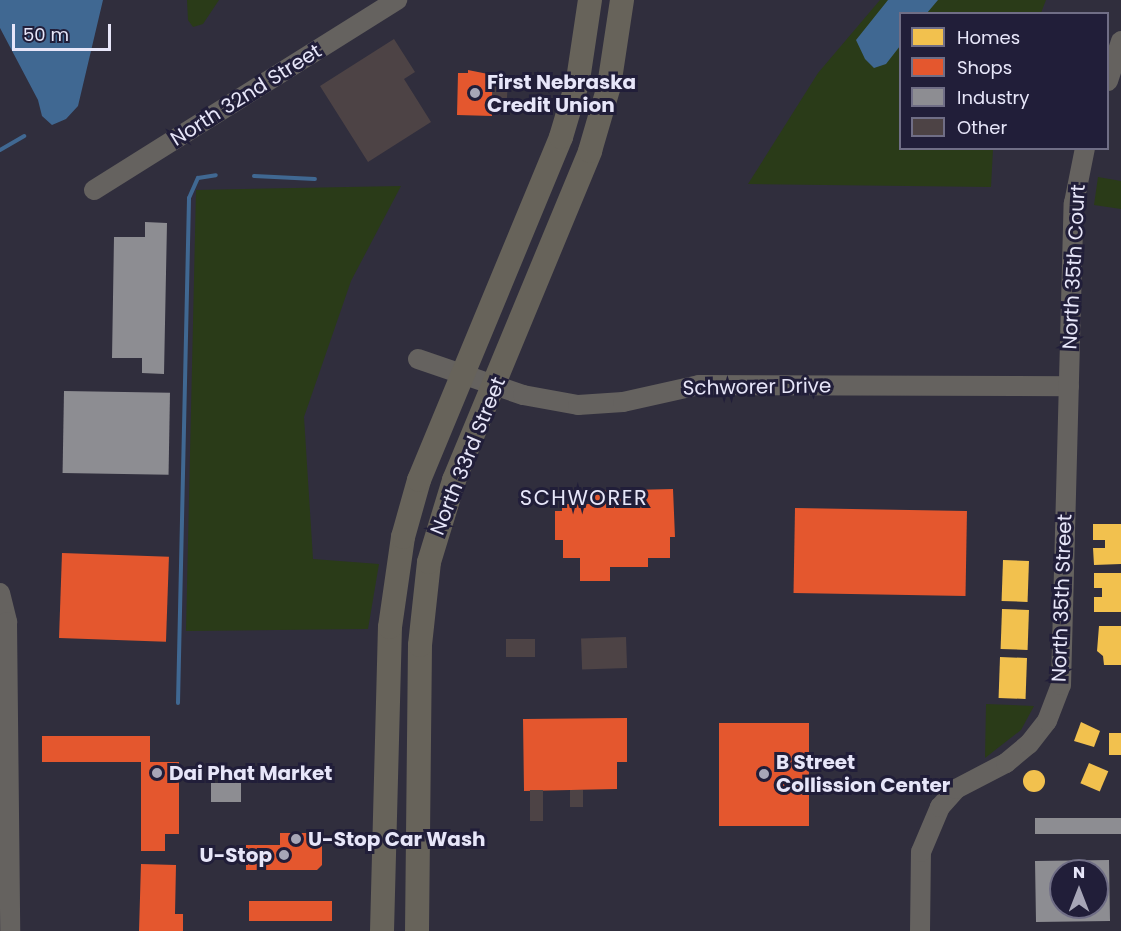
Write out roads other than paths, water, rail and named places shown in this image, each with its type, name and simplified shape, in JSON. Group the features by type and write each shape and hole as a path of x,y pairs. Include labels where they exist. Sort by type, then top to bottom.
{"main road":[{"name":"North 33rd Street","path":"382,931 389,651 395,577 408,514 462,376 561,137 584,50 590,0"},
{"name":"North 33rd Street","path":"417,931 420,627 429,562 450,490 495,387 597,129 614,63 622,0"},
{"path":"389,651 411,681 419,719"}],"street":[{"name":"North 32nd Street","path":"94,190 397,0"},
{"path":"1109,75 1121,41"},
{"name":"North 35th Court","path":"1069,386 1074,203 1085,150"},
{"name":"Schworer Drive","path":"418,359 495,387 553,402 593,405 706,385 1069,386"},
{"name":"North 35th Street","path":"920,931 921,852 940,807 957,789 1006,763 1029,744 1047,721 1061,685 1069,386"},
{"path":"0,593 7,622 10,931"}],"water":[{"path":"0,0 103,0 78,106 66,119 52,125 42,116 38,100 0,28"},
{"path":"888,0 938,0 928,12 899,12 899,47 886,64 874,68 865,59 856,40"}],"waterway":[{"path":"0,150 24,136"},
{"path":"178,703 189,198 198,178 216,175"},
{"path":"254,176 315,179"}],"place":[{"name":"First Nebraska Credit Union","path":"475,93"},
{"name":"Dai Phat Market","path":"157,773"},
{"name":"B Street Collission Center","path":"764,774"},
{"name":"U-Stop Car Wash","path":"296,839"},
{"name":"U-Stop","path":"284,855"}],"district":[{"name":"SCHWORER","path":"584,498"}]}
